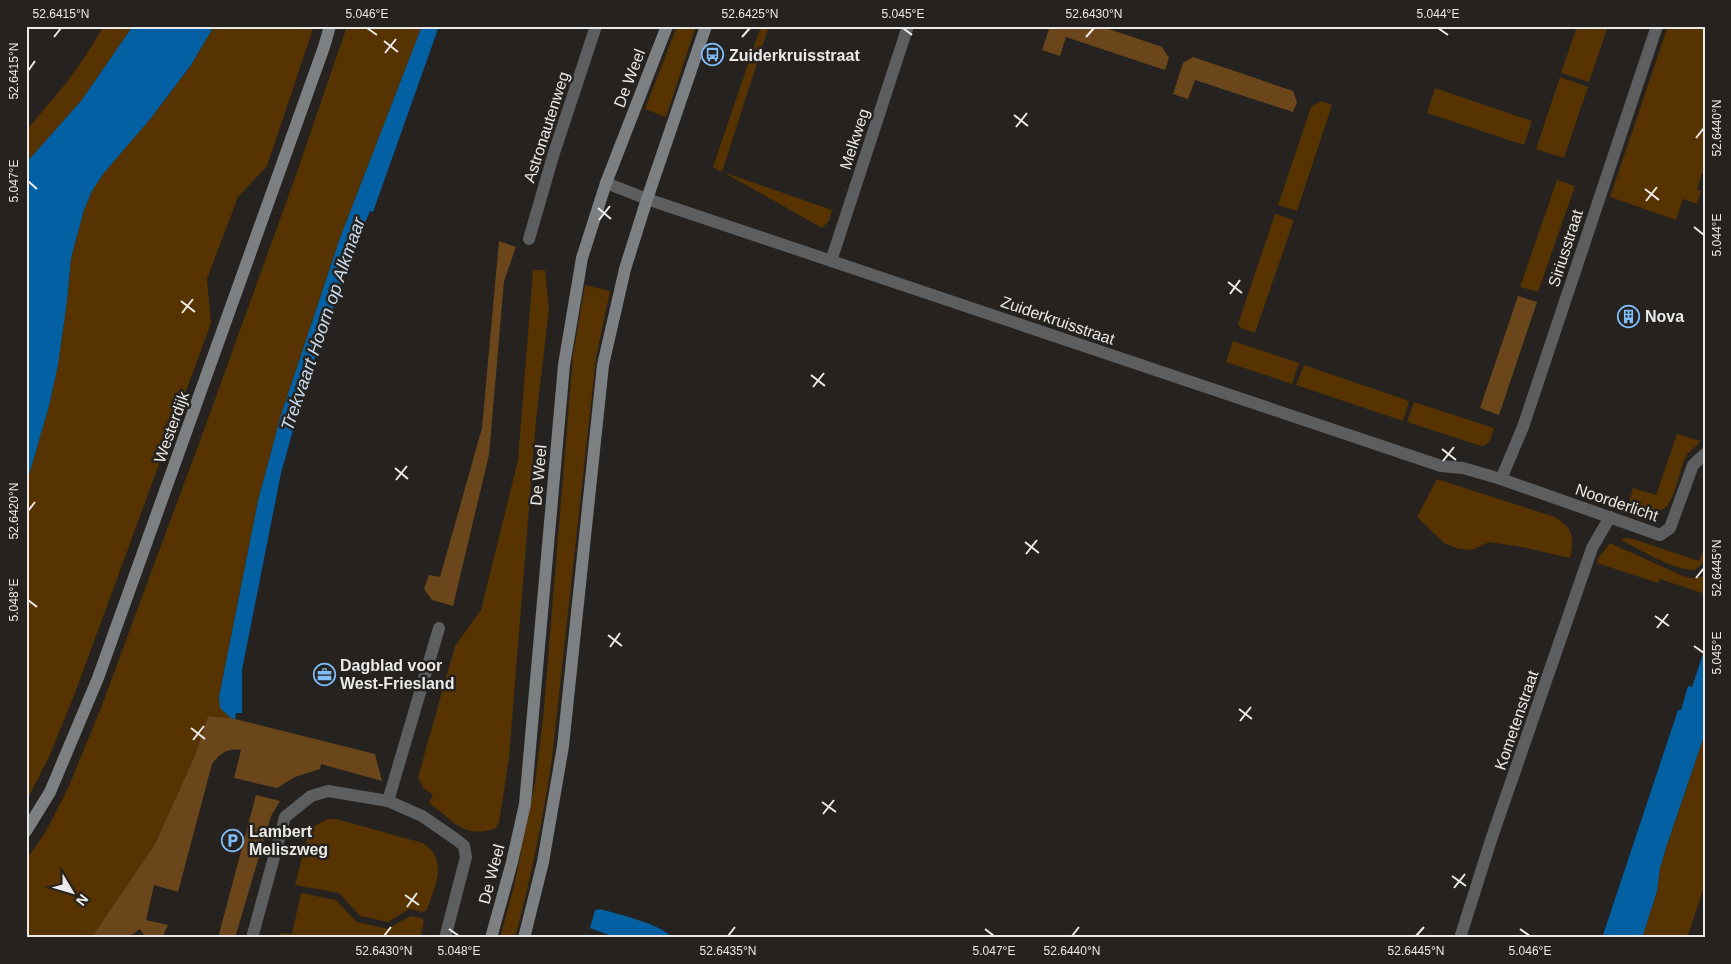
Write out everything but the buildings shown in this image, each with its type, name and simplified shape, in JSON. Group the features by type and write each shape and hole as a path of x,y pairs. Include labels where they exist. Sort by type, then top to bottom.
{"street":[{"name":"Westerdijk","path":"26,831 50,792 98,678 321,56 330,26"},
{"name":"Astronautenweg","path":"530,239 553,156 596,26"},
{"name":"De Weel","path":"491,938 512,862 525,804 564,365 582,258 606,183 667,26"},
{"path":"524,938 543,862 563,746 603,365 625,268 706,26"},
{"name":"Melkweg","path":"831,261 908,26"},
{"name":"Siriusstraat","path":"1501,479 1523,427 1656,26"},
{"name":"Zuiderkruisstraat","path":"606,183 647,199 1441,466 1463,468 1501,479"},
{"name":"Noorderlicht","path":"1501,479 1660,534 1670,528 1693,465 1705,454"},
{"name":"Kometenstraat","path":"1460,938 1491,840 1592,548 1610,517"},
{"path":"388,801 439,628"},
{"path":"252,938 286,817 311,796 328,791 388,801 422,816 464,846 466,857 445,938"}],"shaded area":[{"path":"104,26 133,26 81,101 26,163 26,131 66,83"},
{"path":"214,26 314,26 267,166 238,197 207,279 211,323 75,693 50,755 26,802 26,485 49,406 58,365 71,258 84,210 92,191 103,174 151,118 191,65"},
{"path":"347,26 422,26 340,238 281,415 258,501 219,697 232,719 208,716 195,755 155,844 91,938 26,938 26,860 45,833 69,786 102,705 296,175"},
{"path":"677,26 696,26 666,117 645,109"},
{"path":"761,26 769,26 722,172 713,167"},
{"path":"1050,26 1100,26 1162,47 1169,58 1165,70 1066,37 1060,56 1042,50"},
{"path":"1577,26 1608,26 1589,82 1561,73"},
{"path":"1668,26 1705,26 1705,173 1702,173 1697,190 1701,191 1697,204 1683,199 1676,220 1610,197"},
{"path":"1193,57 1293,91 1297,102 1293,112 1195,80 1188,99 1173,94 1183,63"},
{"path":"1560,77 1588,87 1564,158 1536,149"},
{"path":"1435,88 1532,121 1524,145 1427,113"},
{"path":"1321,101 1332,105 1297,211 1278,205 1311,107"},
{"path":"723,172 832,210 829,221 822,228"},
{"path":"1557,180 1575,186 1538,292 1520,287"},
{"path":"1275,214 1294,220 1255,333 1241,328 1238,324"},
{"path":"499,241 516,247 504,281 489,455 453,606 432,600 424,589 429,575 440,577 482,428"},
{"path":"533,270 545,270 549,309 536,421 509,758 499,823 492,830 477,832 455,824 429,803 433,794 424,789 418,777 455,646 481,610 518,460"},
{"path":"585,285 610,291 596,358 552,759 536,849 515,938 500,938 514,886 535,783 543,719 573,355"},
{"path":"1518,296 1537,302 1499,415 1480,408"},
{"path":"1233,341 1299,363 1292,384 1226,362"},
{"path":"1304,365 1409,401 1403,421 1296,385"},
{"path":"1414,402 1494,428 1490,440 1487,444 1481,446 1407,422"},
{"path":"1677,434 1700,441 1685,458 1673,496 1667,506 1659,512 1648,515 1637,514 1630,507 1633,488 1656,495"},
{"path":"1437,479 1555,517 1566,526 1571,534 1570,558 1489,542 1472,550 1459,549 1444,543 1417,517"},
{"path":"1625,538 1699,561 1705,545 1705,561 1695,570 1677,567 1656,559 1620,539"},
{"path":"1610,543 1683,576 1692,578 1705,576 1705,594 1660,579 1658,583 1597,563 1599,557"},
{"path":"208,716 235,719 375,754 382,781 321,764 320,769 295,777 277,788 234,778 241,750 225,752 212,764 178,892 154,885 146,920 168,925 162,938 146,938 140,929 127,938 91,938 155,844 195,755"},
{"path":"1705,733 1705,884 1687,938 1642,938 1657,891 1660,868 1667,845"},
{"path":"256,795 280,801 271,816 235,938 218,938"},
{"path":"327,819 336,819 423,843 431,850 436,858 438,874 427,910 423,912 409,909 388,922 360,916 339,893 295,885 308,834 313,827"},
{"path":"301,893 336,900 357,922 388,929 410,916 422,918 424,922 420,938 279,938 280,933 292,934"}],"water":[{"path":"133,26 214,26 191,65 151,118 103,174 92,191 84,210 71,258 58,365 49,406 26,485 26,163 81,101"},
{"name":"Trekvaart Hoorn op Alkmaar","path":"422,26 439,26 373,212 370,211 353,252 306,384 281,473 242,670 242,713 236,713 235,719 230,718 220,708 219,697 258,501 281,415 340,238"},
{"path":"1705,648 1705,733 1667,845 1660,868 1657,891 1642,938 1602,938 1678,710 1681,710 1688,686 1692,687"},
{"path":"600,909 649,924 673,938 617,938 590,928 595,910"}],"place":[{"name":"Zuiderkruisstraat","path":"713,55"},
{"name":"Nova","path":"1629,316"},
{"name":"Dagblad voor West-Friesland","path":"324,674"},
{"name":"Lambert Meliszweg","path":"233,840"}]}
